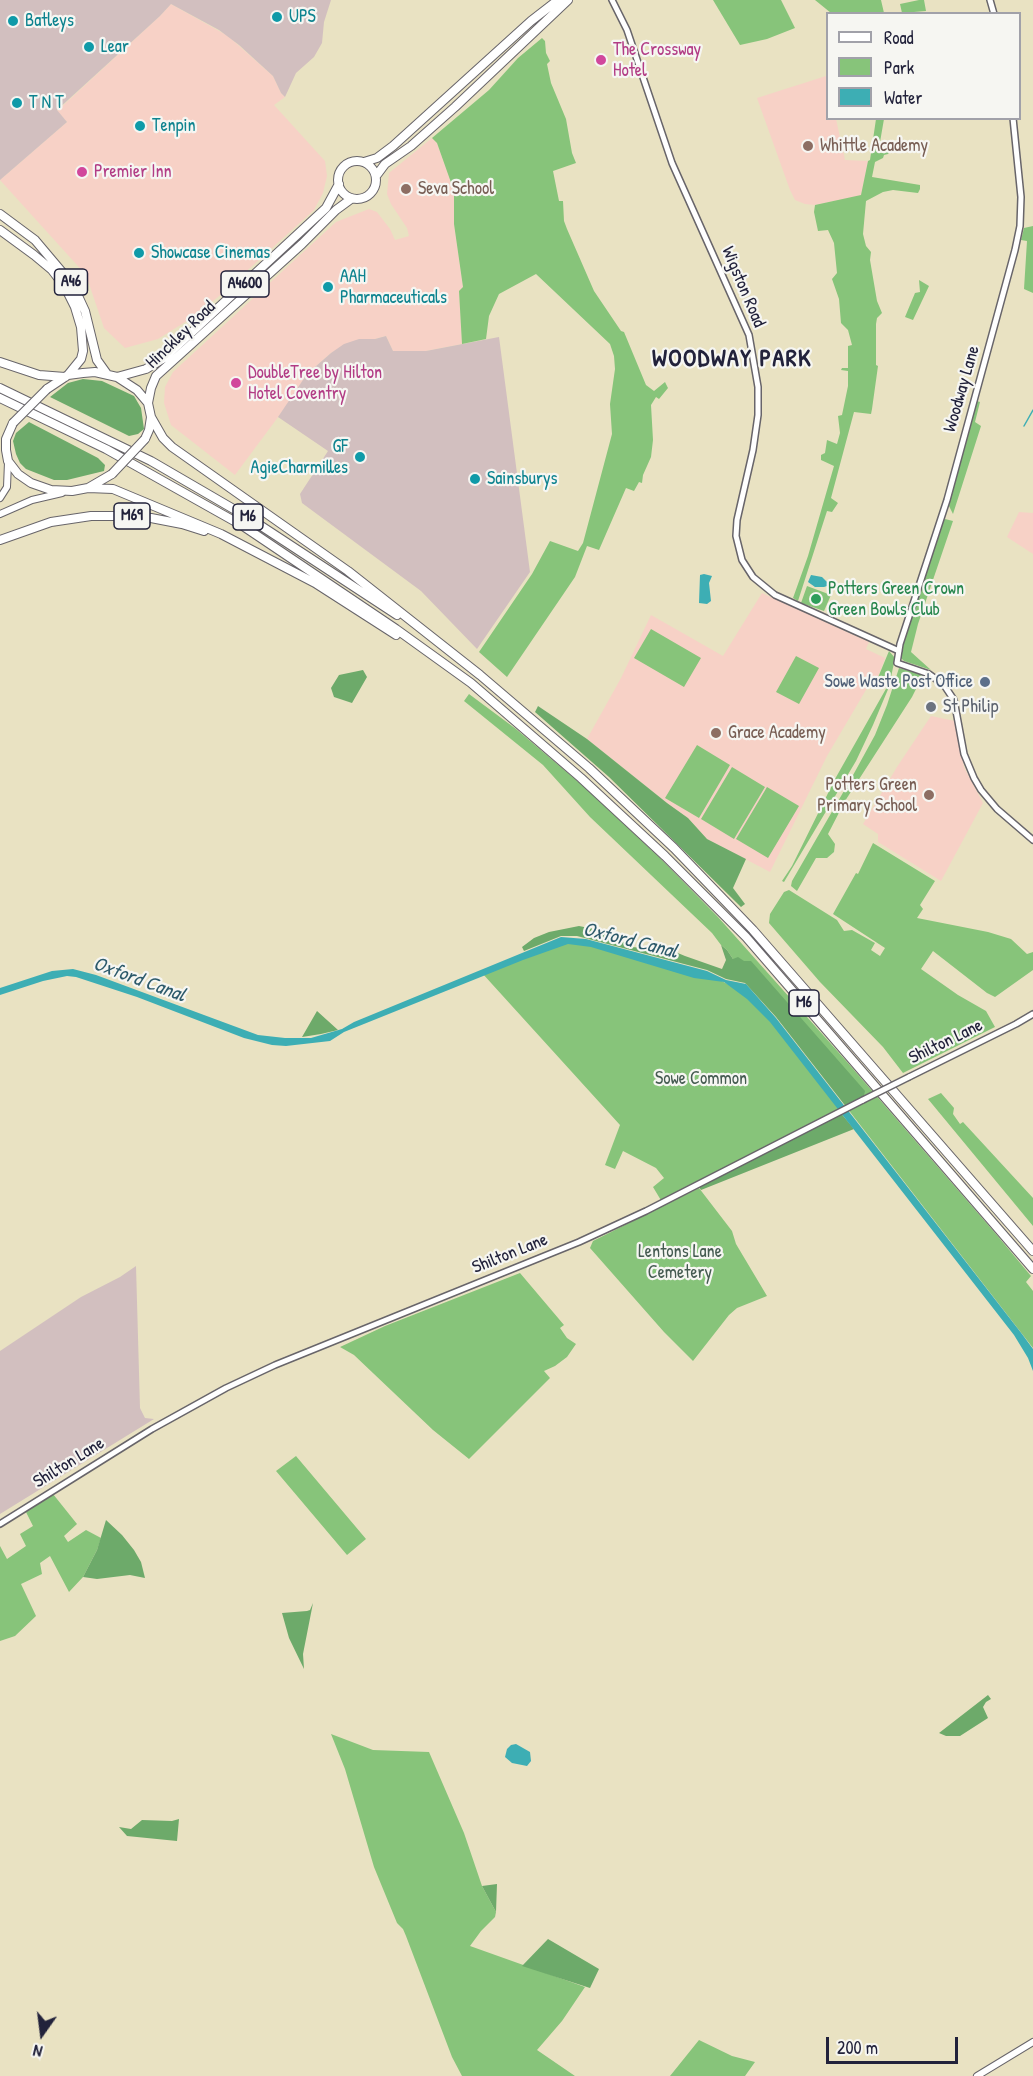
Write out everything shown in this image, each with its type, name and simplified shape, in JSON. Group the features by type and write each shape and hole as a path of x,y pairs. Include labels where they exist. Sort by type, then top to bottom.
{"highway":[{"path":"364,162 373,169 376,185 370,194 362,199 351,199 343,194 339,184 339,172 344,166 353,161 364,162 379,157 531,21 558,0"},
{"path":"376,176 385,164 411,146 455,107 568,0"},
{"name":"Hinckley Road","path":"117,377 146,369 164,358 319,215 332,201 339,184"},
{"name":"Hinckley Road","path":"148,403 156,376 302,244 336,210 351,199"},
{"name":"A46","path":"0,214 35,240 73,285 85,311 97,360 107,374"},
{"name":"A46","path":"0,230 52,270 65,287 75,307 82,334 83,351 81,359 67,376"},
{"path":"0,362 39,375 107,374 117,377 137,390 148,403 151,417 163,438 172,447 348,571 480,675"},
{"path":"67,376 47,389 13,423 7,435 6,450 8,460 18,474 31,483 51,490 113,489 186,518 315,583 471,683"},
{"name":"M6","path":"0,388 150,461 249,518 402,619 480,675 589,768 674,848 834,1022 1033,1251"},
{"name":"M6","path":"0,398 126,460 243,526 396,629 471,683 581,777 746,937 1033,1269"},
{"path":"88,488 112,474 145,439 151,417"},
{"path":"0,439 6,450"},
{"name":"M69","path":"0,540 51,522 91,516 129,516 182,524 261,555"}],"main road":[{"path":"0,498 7,487 9,478 8,460"},
{"path":"0,514 32,500 72,491"},
{"path":"977,2076 1033,2042"}],"street":[{"name":"Wigston Road","path":"612,0 627,30 669,155 740,312 751,345 758,387 758,415 737,520 736,536 742,560 753,577 775,595 899,651"},
{"name":"Woodway Lane","path":"1013,120 1021,196 1020,226 1015,250 947,500 897,663 929,674 944,684 954,700 964,754 974,778 997,809 1033,840"},
{"name":"Shilton Lane","path":"0,1524 152,1429 226,1388 285,1361 576,1244 646,1211 1033,1014"}],"shaded area":[{"path":"0,0 331,0 324,22 322,43 314,57 296,73 285,97 273,76 239,45 219,30 171,4 57,110 67,122 0,180"},
{"path":"171,4 228,36 273,76 285,97 274,105 325,161 327,176 323,193 314,210 218,297 190,319 158,339 125,348 104,328 86,275 0,180 67,122 57,111"},
{"name":"Whittle Academy","path":"826,76 826,120 836,120 845,160 868,161 861,196 815,205 795,200 757,98"},
{"path":"432,138 437,143 454,191 454,224 463,287 459,291 462,344 426,351 393,351 386,336 359,339 331,353 307,374 290,401 235,475 171,425 164,403 165,387 173,372 336,222 369,209 377,212 395,240 409,236 407,228 387,194 389,173"},
{"path":"386,336 393,351 426,351 499,337 530,572 477,649 421,591 302,503 300,494 328,451 278,417 307,374 331,353 344,344 359,339"},
{"path":"1019,512 1033,513 1033,554 1007,537"},
{"name":"Grace Academy","path":"762,593 869,642 866,649 885,658 877,680 873,678 827,756 770,872 707,839 688,818 587,739 621,678 651,615 723,656"},
{"name":"Potters Green Primary School","path":"931,716 955,721 964,767 983,803 941,881 878,842 878,834 863,824"},
{"path":"136,1266 140,1408 145,1418 154,1419 0,1514 0,1351 81,1297"}],"green space":[{"path":"713,0 781,0 795,28 767,39 740,45"},
{"path":"815,0 881,0 884,12 830,12"},
{"path":"924,0 926,11 902,12 900,4"},
{"path":"542,38 545,41 546,53 550,61 547,64 551,83 566,119 576,163 553,171 559,201 563,201 564,221 594,291 621,331 624,332 646,385 654,391 665,382 668,388 659,399 656,397 651,405 653,440 651,457 642,483 639,482 634,491 626,488 599,550 587,546 575,577 507,677 479,652 532,574 550,541 578,551 583,543 612,434 610,404 615,369 614,356 610,344 536,274 499,294 489,316 486,339 462,344 459,291 463,287 454,224 454,191 437,143 432,138 489,90 518,58"},
{"path":"876,120 884,120 880,142 885,142 884,149 890,151 875,162 872,177 920,185 920,189 918,193 893,190 883,192 866,201 863,234 866,246 871,252 870,260 877,301 882,313 877,318 876,324 876,365 878,366 872,409 871,414 854,412 831,498 838,503 832,512 827,511 798,601 793,598 808,556 834,466 821,460 821,455 825,453 827,440 837,444 840,433 838,416 842,415 848,386 848,371 841,370 848,368 848,346 852,345 848,330 841,323 839,299 832,279 837,273 834,243 828,230 818,231 815,205 861,195 870,160"},
{"path":"1033,226 1033,293 1024,289 1027,241 1021,240 1024,228"},
{"path":"919,280 929,286 913,320 905,317 915,293 920,292"},
{"path":"83,379 102,381 134,396 141,408 144,429 138,434 129,436 50,397 68,383"},
{"path":"977,401 980,402 975,422 981,426 953,514 949,506 952,488"},
{"path":"29,422 98,458 105,465 104,471 67,480 54,480 26,469 20,463 13,441 16,433"},
{"path":"945,519 953,521 918,624 911,652 931,670 904,661 901,653"},
{"name":"Potters Green Crown Green Bowls Club","path":"807,586 831,595 824,611 801,603"},
{"path":"651,629 701,658 684,687 634,658"},
{"path":"889,651 895,658 889,687 873,725 856,761 784,882 782,881 792,866 835,779 887,687 877,680"},
{"path":"796,656 819,668 799,704 776,692"},
{"path":"899,668 923,675 912,697 845,801 828,834 835,844 834,852 827,858 816,858 797,891 791,886 792,881 875,735"},
{"path":"363,670 367,677 352,703 334,697 331,688 339,675"},
{"path":"469,694 516,729 582,785 661,859 718,917 996,1234 1031,1276 1026,1282 1033,1291 1033,1348 847,1108 863,1100 733,959 712,933 590,817 543,765 464,701"},
{"path":"538,706 587,739 688,818 707,839 746,859 733,888 745,904 741,907 609,777 535,712"},
{"path":"697,745 730,765 699,818 665,798"},
{"path":"732,767 765,787 734,839 701,819"},
{"path":"767,787 799,806 768,858 736,839"},
{"path":"873,843 935,881 920,905 923,909 917,918 988,932 1011,939 1027,954 1033,952 1033,970 995,997 933,951 921,969 986,1011 995,1027 903,1073 883,1047 820,982 769,923 770,914 784,892 789,890 837,920 844,931 852,930 875,943 871,950 880,956 885,948 833,914 856,873 858,874"},
{"path":"579,926 604,931 632,947 661,946 722,969 726,960 721,945 733,959 738,957 744,961 751,961 865,1091 863,1100 847,1108 776,1017 745,983 726,979 707,970 577,936 561,936 524,951 522,947 534,938 549,932"},
{"name":"Sowe Common","path":"568,940 716,978 752,997 843,1110 662,1202 653,1187 664,1178 656,1168 623,1151 615,1169 605,1165 620,1125 482,973"},
{"path":"317,1011 338,1030 302,1037"},
{"path":"941,1093 954,1108 953,1114 960,1124 963,1122 1033,1198 1033,1226 928,1099"},
{"path":"840,1112 854,1129 701,1190 697,1184"},
{"name":"Lentons Lane Cemetery","path":"699,1188 732,1231 736,1244 767,1296 737,1308 729,1315 693,1361 664,1332 590,1248 593,1241"},
{"path":"520,1273 564,1325 560,1328 567,1338 576,1344 567,1357 544,1371 550,1378 469,1459 433,1430 354,1355 340,1347 385,1326"},
{"path":"296,1456 366,1539 347,1555 276,1471"},
{"path":"53,1494 77,1524 64,1536 68,1542 86,1530 101,1538 97,1550 83,1577 69,1592 50,1556 40,1563 42,1574 21,1584 36,1616 15,1636 0,1641 0,1546 7,1559 26,1546 20,1534 33,1526 26,1512"},
{"path":"106,1520 134,1550 141,1562 145,1578 130,1575 97,1579 83,1577 97,1550"},
{"path":"313,1603 303,1654 304,1669 289,1638 282,1613 307,1611"},
{"path":"988,1695 991,1699 983,1707 988,1718 960,1736 946,1736 939,1733"},
{"path":"331,1734 373,1750 429,1752 464,1833 482,1886 496,1912 495,1917 470,1946 585,1987 562,2021 537,2050 575,2076 462,2076 452,2057 406,1936 397,1923 374,1867 345,1769"},
{"path":"179,1819 177,1841 127,1836 119,1827 131,1829 142,1820 172,1821"},
{"path":"497,1884 496,1912 482,1886"},
{"path":"548,1939 599,1969 590,1988 522,1966"},
{"path":"699,2040 732,2056 755,2062 745,2076 670,2076"}],"water":[{"path":"700,575 712,576 709,583 711,601 707,604 699,603"},
{"path":"811,575 822,577 830,585 815,587 808,582"},
{"path":"561,937 586,939 707,971 726,980 746,984 776,1018 1022,1334 1033,1349 1033,1371 1014,1335 770,1022 747,999 724,982 694,978 591,947 568,944 344,1032 330,1041 286,1046 244,1038 137,997 76,977 67,976 43,981 0,995 0,988 52,971 73,969 96,975 258,1035 311,1038 342,1029 354,1022"},
{"path":"516,1744 530,1752 531,1761 527,1766 512,1763 505,1757 507,1749"}],"waterway":[{"path":"1024,426 1033,410"}],"place":[{"name":"UPS","path":"277,17"},
{"name":"Batleys","path":"13,21"},
{"name":"Lear","path":"89,47"},
{"name":"The Crossway Hotel","path":"601,60"},
{"name":"T N T","path":"17,103"},
{"name":"Tenpin","path":"140,126"},
{"name":"Whittle Academy","path":"808,146"},
{"name":"Premier Inn","path":"82,172"},
{"name":"Seva School","path":"406,189"},
{"name":"Showcase Cinemas","path":"139,253"},
{"name":"AAH Pharmaceuticals","path":"328,287"},
{"name":"DoubleTree by Hilton Hotel Coventry","path":"236,383"},
{"name":"GF AgieCharmilles","path":"360,457"},
{"name":"Sainsburys","path":"475,479"},
{"name":"Potters Green Crown Green Bowls Club","path":"816,599"},
{"name":"Sowe Waste Post Office","path":"985,682"},
{"name":"St Philip","path":"931,707"},
{"name":"Grace Academy","path":"716,733"},
{"name":"Potters Green Primary School","path":"929,795"}],"district":[{"name":"WOODWAY PARK","path":"732,360"}],"water label":[{"name":"Oxford Canal","path":"630,941"},
{"name":"Oxford Canal","path":"139,980"}]}
